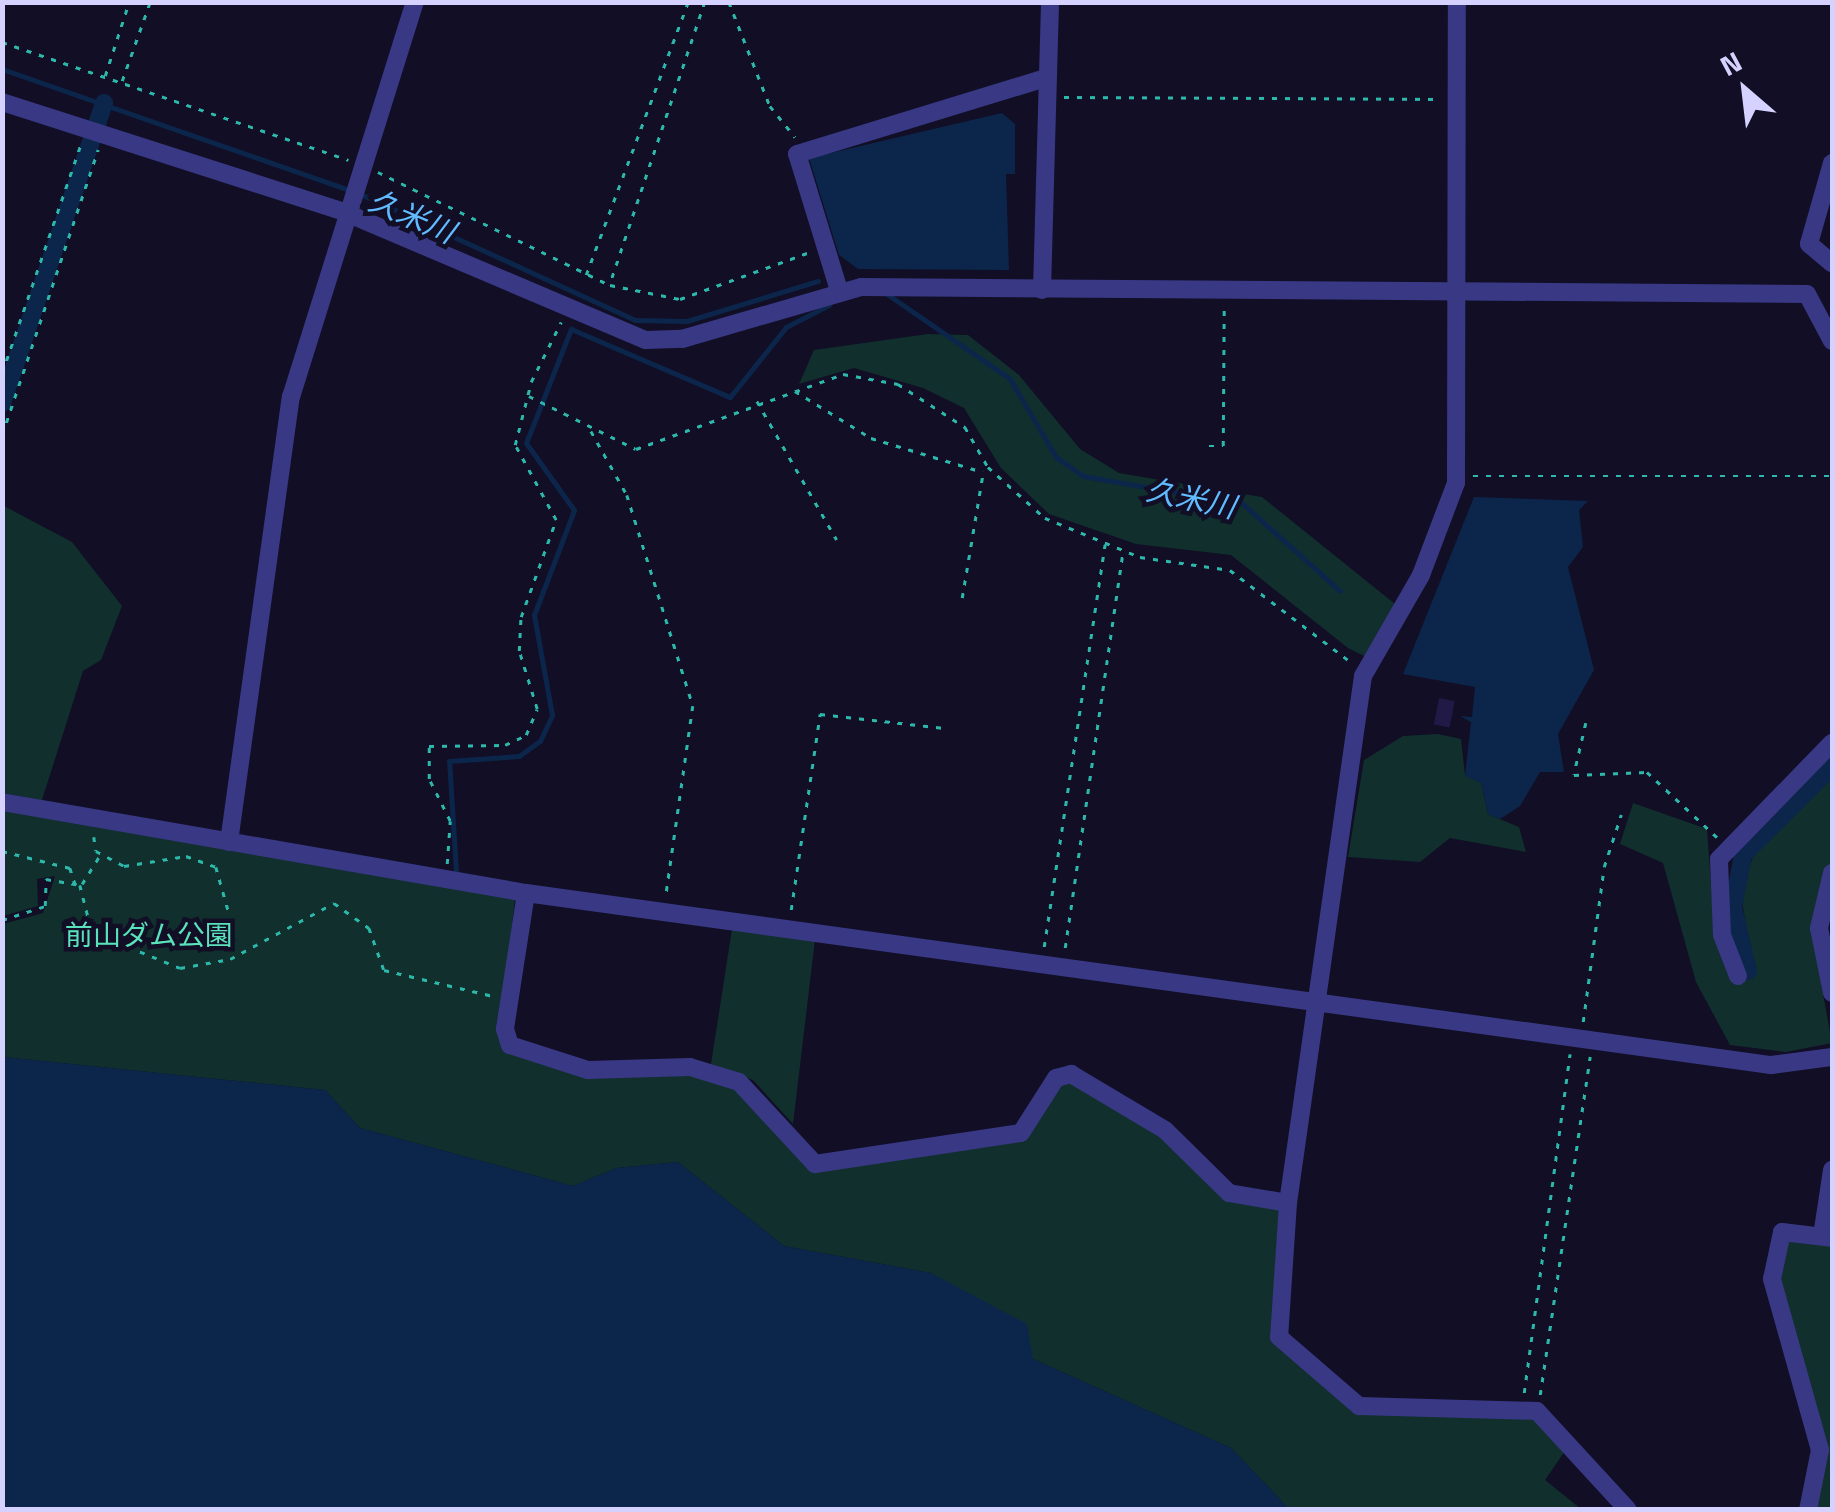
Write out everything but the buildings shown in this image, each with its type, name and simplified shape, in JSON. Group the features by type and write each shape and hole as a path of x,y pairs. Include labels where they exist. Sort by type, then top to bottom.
{"street":[{"path":"228,842 291,397 344,210 414,2"},
{"path":"1042,290 1043,88 1050,2"},
{"path":"1457,2 1456,476 1421,575 1364,671 1288,1203 1283,1344 1371,1412 1530,1411 1628,1510"},
{"path":"838,287 796,154 1043,88"},
{"path":"2,102 344,210 567,312 665,341 838,287 1807,294 1832,342"},
{"path":"1832,163 1809,244 1832,264"},
{"path":"1738,976 1718,913 1728,845 1832,742"},
{"path":"2,802 526,894 1771,1065 1832,1057"},
{"path":"1832,873 1819,928 1832,993"},
{"path":"526,894 510,998 510,1045 597,1072 690,1067 739,1082 815,1164 1020,1134 1056,1078 1071,1074 1165,1130 1229,1193 1288,1203"},
{"path":"1808,1510 1820,1450 1772,1279 1782,1232 1827,1237 1832,1170"}],"path":[{"path":"104,78 130,2"},
{"path":"121,83 150,2"},
{"path":"585,276 688,2"},
{"path":"610,285 705,2"},
{"path":"729,2 796,154"},
{"path":"2,42 360,166 610,285 680,299 825,248"},
{"path":"1043,88 1457,99"},
{"path":"2,373 94,132"},
{"path":"2,436 94,132"},
{"path":"1209,446 1223,446 1222,290"},
{"path":"444,879 450,821 429,779 430,746 517,741 537,709 519,651 522,616 556,520 515,445 528,396 567,312"},
{"path":"528,396 625,449 646,448 756,400 842,374 898,384 965,427 988,467 1045,518 1124,551 1230,570 1364,671"},
{"path":"794,390 871,438 983,472"},
{"path":"756,400 837,540"},
{"path":"590,430 626,495 693,706 664,912"},
{"path":"962,598 983,472 988,467"},
{"path":"1456,476 1832,476"},
{"path":"1041,964 1106,543"},
{"path":"1062,967 1124,551"},
{"path":"788,930 820,714 944,728"},
{"path":"1586,722 1574,775 1647,772 1728,845"},
{"path":"1530,1411 1604,868 1622,815"},
{"path":"96,820 100,854 80,884 92,932 180,968 230,959 334,903 369,928 384,970 510,998"},
{"path":"2,851 70,868 74,884"},
{"path":"100,854 140,867 202,860 226,882 228,914"},
{"path":"2,920 45,906 46,879 80,884"},
{"path":"1530,1411 1581,1039"}],"green space":[{"path":"928,334 968,335 1019,375 1080,449 1119,473 1262,497 1395,604 1380,640 1364,656 1348,648 1231,555 1136,544 1049,514 1001,468 964,408 923,388 854,368 799,384 814,350"},
{"path":"2,505 72,542 122,606 101,660 83,671 42,800 3,793"},
{"path":"1438,734 1461,739 1465,775 1481,783 1488,814 1519,827 1526,852 1450,838 1420,862 1348,857 1364,760 1403,736"},
{"path":"1832,774 1832,869 1813,939 1832,1043 1786,1052 1730,1045 1696,982 1663,863 1620,844 1633,803 1707,829 1714,927 1735,981 1752,969 1741,893 1754,853"},
{"name":"前山ダム公園","path":"3,810 515,899 500,1030 586,1074 690,1072 737,1087 814,1171 1017,1139 1064,1079 1164,1138 1218,1192 1279,1207 1271,1337 1356,1412 1536,1418 1565,1451 1545,1480 1581,1509 1289,1509 1231,1448 1033,1359 931,1273 784,1246 678,1162 617,1168 573,1186 360,1128 325,1090 3,1057 3,924 43,913 55,876 37,879 38,906 3,916"},
{"path":"732,929 815,940 793,1124 753,1080 711,1064"},
{"path":"1786,1238 1832,1242 1832,1509 1814,1509 1826,1461 1777,1280"}],"water":[{"path":"1002,113 1015,124 1015,174 1006,174 1009,270 858,269 839,255 809,158"},
{"path":"1474,497 1588,501 1579,510 1583,547 1568,567 1594,670 1558,734 1564,772 1540,772 1520,806 1500,819 1488,814 1481,783 1465,776 1471,722 1460,716 1472,717 1475,687 1403,674"},
{"path":"3,1057 325,1090 360,1128 573,1186 617,1168 678,1162 784,1246 931,1273 1027,1324 1033,1359 1231,1448 1289,1509 3,1509"}],"waterway":[{"name":"久米川","path":"2,69 350,190"},
{"path":"2,403 104,103"},
{"name":"久米川","path":"360,194 635,320 687,321 818,281"},
{"name":"久米川","path":"887,294 1010,379 1056,457 1083,476 1243,504 1340,591"},
{"path":"456,871 449,761 519,756 540,741 552,715 534,615 574,510 526,443 571,329 730,397 786,327 829,305"},
{"path":"1748,971 1733,907 1743,855 1832,766"}]}
